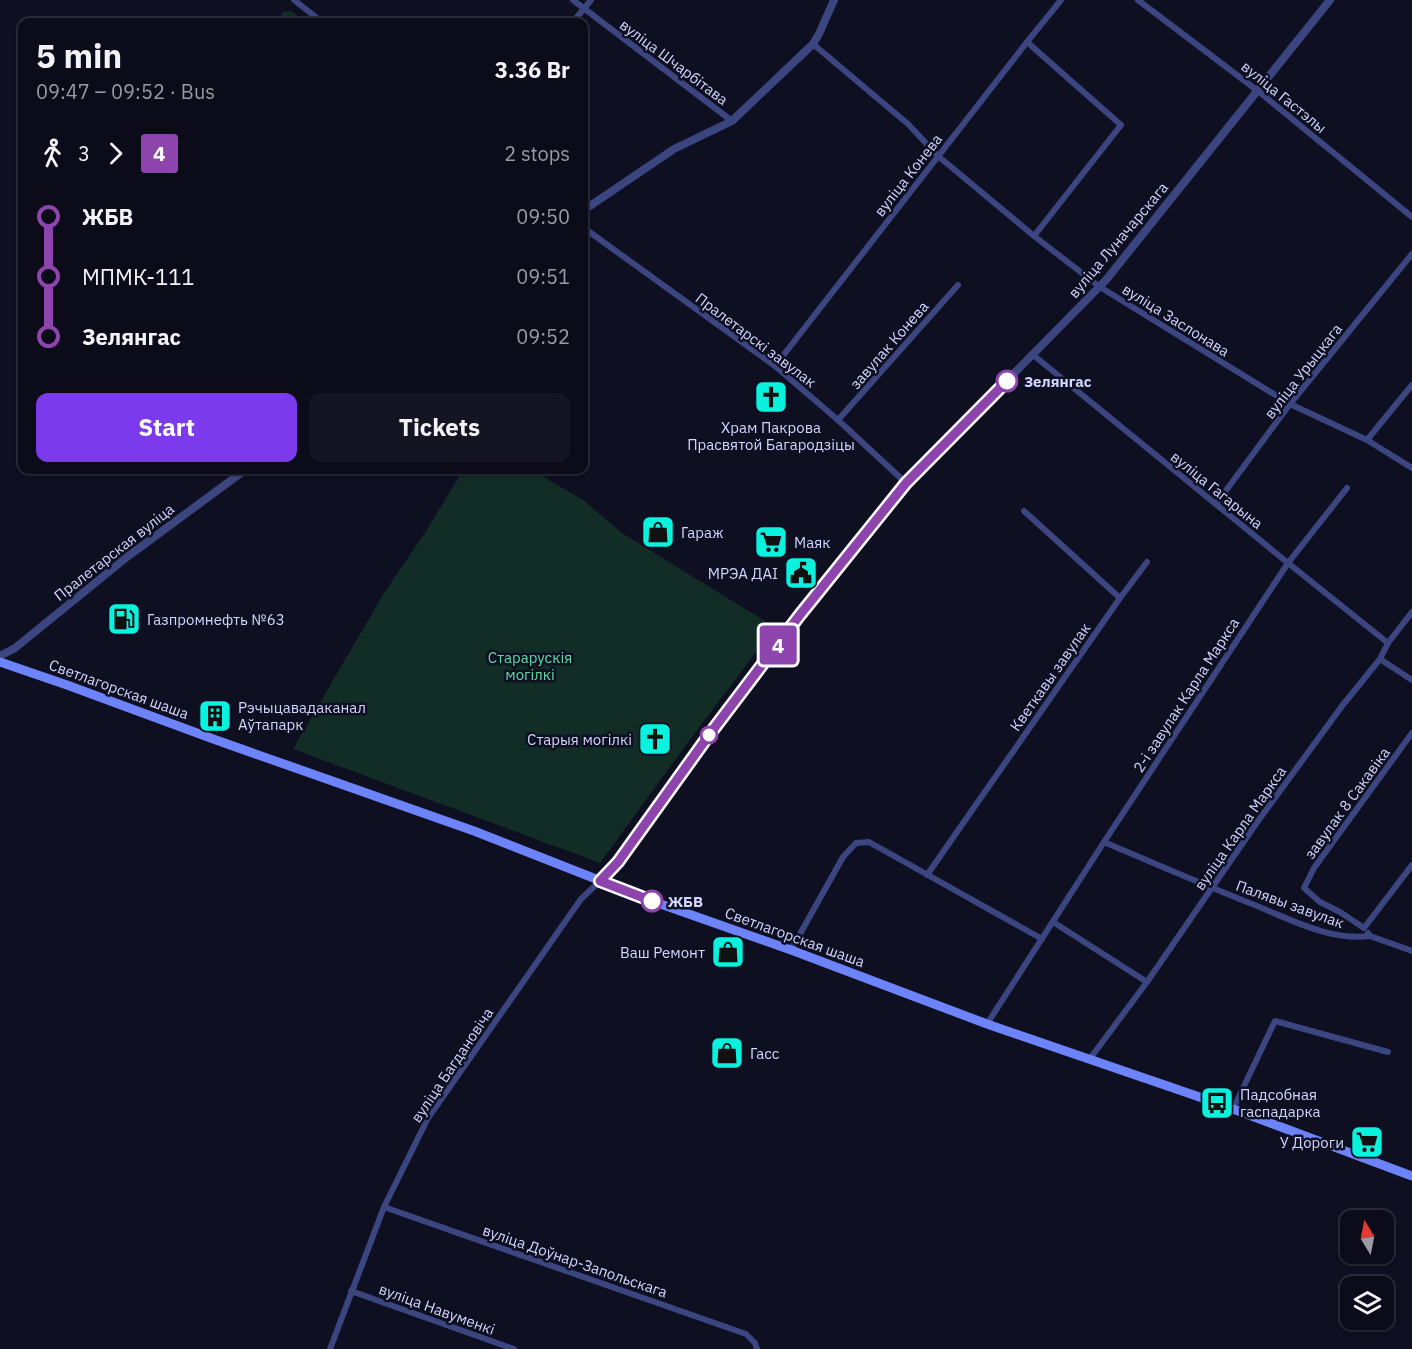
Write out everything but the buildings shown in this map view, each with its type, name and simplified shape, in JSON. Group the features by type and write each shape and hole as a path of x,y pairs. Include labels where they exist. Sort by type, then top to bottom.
{"main road":[{"name":"Светлагорская шаша","path":"0,662 474,831 662,905 791,950 987,1024 1233,1109 1412,1176"}],"street":[{"path":"294,0 317,18"},
{"name":"вуліца Шчарбітава","path":"573,0 732,121"},
{"path":"576,18 591,0"},
{"path":"588,207 674,148 732,121 813,44 834,0"},
{"name":"вуліца Конева","path":"775,366 1061,0"},
{"name":"вуліца Гастэлы","path":"1138,0 1258,90 1412,217"},
{"name":"вуліца Луначарскага","path":"600,881 618,862 709,735 799,616 906,483 1100,287 1330,0"},
{"path":"1028,42 1121,125 1034,236"},
{"name":"вуліца Заслонава","path":"813,44 908,124 938,156 1034,236 1100,287 1290,404 1367,440 1412,468"},
{"name":"Пралетарскі завулак","path":"588,231 775,366 906,483"},
{"name":"вуліца Урыцкага","path":"1216,504 1290,404 1412,254"},
{"name":"завулак Конева","path":"838,420 958,285"},
{"name":"вуліца Гагарына","path":"1032,354 1388,643"},
{"path":"1367,440 1412,385"},
{"name":"Пралетарская вуліца","path":"0,656 15,648 128,557 240,474"},
{"name":"2-і завулак Карла Маркса","path":"987,1024 1288,563 1347,488"},
{"path":"1024,511 1120,598"},
{"name":"Кветкавы завулак","path":"927,875 1120,598 1148,562"},
{"name":"вуліца Карла Маркса","path":"1089,1060 1147,982 1257,821 1380,659 1388,643 1412,612"},
{"path":"1380,659 1412,680"},
{"name":"завулак 8 Сакавіка","path":"1304,888 1314,868 1412,733"},
{"path":"791,950 843,857 856,843 869,842 1042,939"},
{"name":"Палявы завулак","path":"1104,842 1329,934 1354,938 1370,936 1412,951"},
{"path":"1364,928 1412,865"},
{"name":"вуліца Багдановіча","path":"330,1349 384,1207 428,1118 581,899 600,881"},
{"name":"Палявы завулак","path":"1304,888 1320,902 1364,928 1370,936"},
{"path":"1053,922 1147,982"},
{"path":"1233,1109 1275,1021 1388,1052"},
{"name":"вуліца Доўнар-Запольскага","path":"384,1207 746,1334 756,1346"},
{"name":"вуліца Навуменкі","path":"351,1291 514,1349"}],"green space":[{"path":"291,11 301,18 280,18 283,12"},
{"name":"Старарускія могілкі","path":"461,474 539,474 583,500 622,533 773,626 772,631 600,863 293,749 384,593 428,528"}],"bus line":[{"name":"4","path":"652,901 600,881 618,862 709,735 799,616 906,483 1007,381"}],"place":[{"name":"Зелянгас","path":"1007,381"},
{"name":"Храм Пакрова Прасвятой Багародзіцы","path":"771,397"},
{"name":"Гараж","path":"658,532"},
{"name":"Маяк","path":"771,542"},
{"name":"МРЭА ДАІ","path":"801,573"},
{"name":"Газпромнефть №63","path":"124,619"},
{"name":"Рэчыцавадаканал Аўтапарк","path":"215,716"},
{"name":"Старыя могілкі","path":"655,739"},
{"name":"ЖБВ","path":"652,901"},
{"name":"Ваш Ремонт","path":"728,952"},
{"name":"Гасс","path":"727,1053"},
{"name":"Падсобная гаспадарка","path":"1217,1103"},
{"name":"У Дороги","path":"1367,1142"}]}
